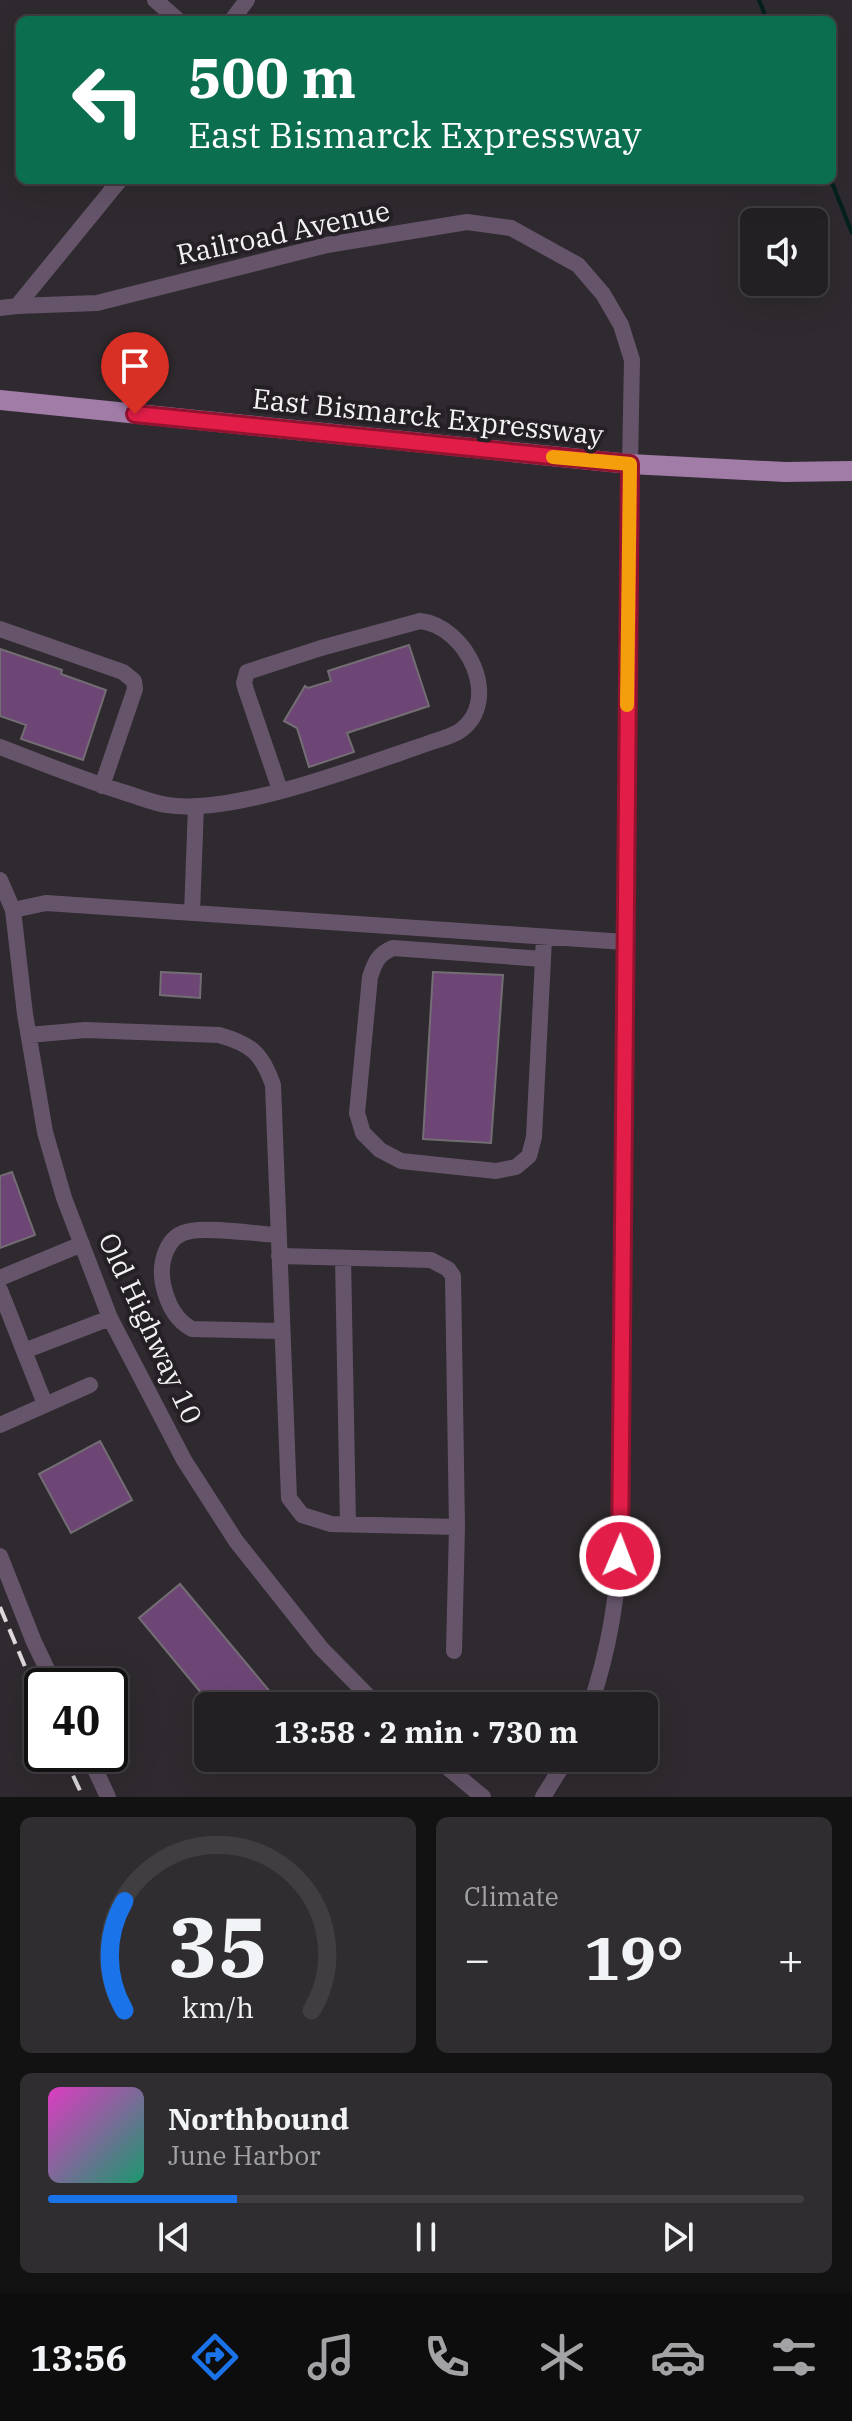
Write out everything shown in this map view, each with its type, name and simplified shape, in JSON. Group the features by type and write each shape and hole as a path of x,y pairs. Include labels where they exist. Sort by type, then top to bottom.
{"main road":[{"name":"East Bismarck Expressway","path":"0,400 630,464 785,472 852,471"}],"street":[{"path":"155,0 173,16"},
{"path":"8,307 116,184"},
{"name":"Railroad Avenue","path":"8,307 97,303 327,245 467,222 511,228 578,265 603,294 621,325 632,360 619,1581 614,1620 594,1692"},
{"path":"0,747 102,786 164,805 196,806 280,790 461,730 472,717 479,699 479,681 466,650 453,635 436,623 420,621 247,672 246,690 280,790"},
{"path":"0,629 123,672 134,681 135,689 102,786"},
{"path":"192,913 196,806"},
{"name":"Old Highway 10","path":"0,880 13,910 45,1132 64,1198 110,1318 184,1460 236,1541 321,1648 364,1692"},
{"path":"13,910 46,903 625,942"},
{"path":"543,959 393,948 382,953 374,963 370,977 357,1113 363,1133 380,1150 401,1161 496,1171 516,1167 529,1156 534,1137 543,959 544,937"},
{"path":"29,1035 85,1030 219,1035 238,1040 257,1053 266,1065 273,1085 289,1498 302,1515 314,1520 457,1527"},
{"path":"278,1235 191,1230 174,1238 164,1253 161,1275 171,1311 192,1329 282,1331"},
{"path":"0,1278 82,1244"},
{"path":"279,1256 431,1260 448,1269 453,1276 457,1527 454,1651"},
{"path":"343,1258 348,1524"},
{"path":"0,1290 45,1404"},
{"path":"24,1351 110,1318"},
{"path":"0,1425 90,1385"},
{"path":"0,1556 46,1668"},
{"path":"96,1772 108,1797"},
{"path":"453,1772 483,1797"},
{"path":"543,1797 558,1772"}],"building":[{"path":"409,645 429,706 347,733 354,752 309,767 297,728 284,721 305,686 308,688 331,681 328,671"},
{"path":"0,649 62,670 61,674 106,690 83,760 21,739 26,725 0,716"},
{"path":"161,972 201,974 200,998 160,995"},
{"path":"433,972 503,975 491,1143 423,1139"},
{"path":"12,1172 35,1235 0,1248 0,1176"},
{"path":"100,1441 132,1500 71,1533 39,1474"},
{"path":"180,1584 270,1692 200,1692 139,1618"}],"waterway":[{"path":"759,0 765,16"},
{"path":"833,184 852,233"}],"railway":[{"path":"0,1607 26,1668"},
{"path":"71,1772 83,1797"}],"slow traffic":[{"path":"553,457 630,464 627,705"}],"route":[{"path":"135,414 630,464 620,1556"}]}
